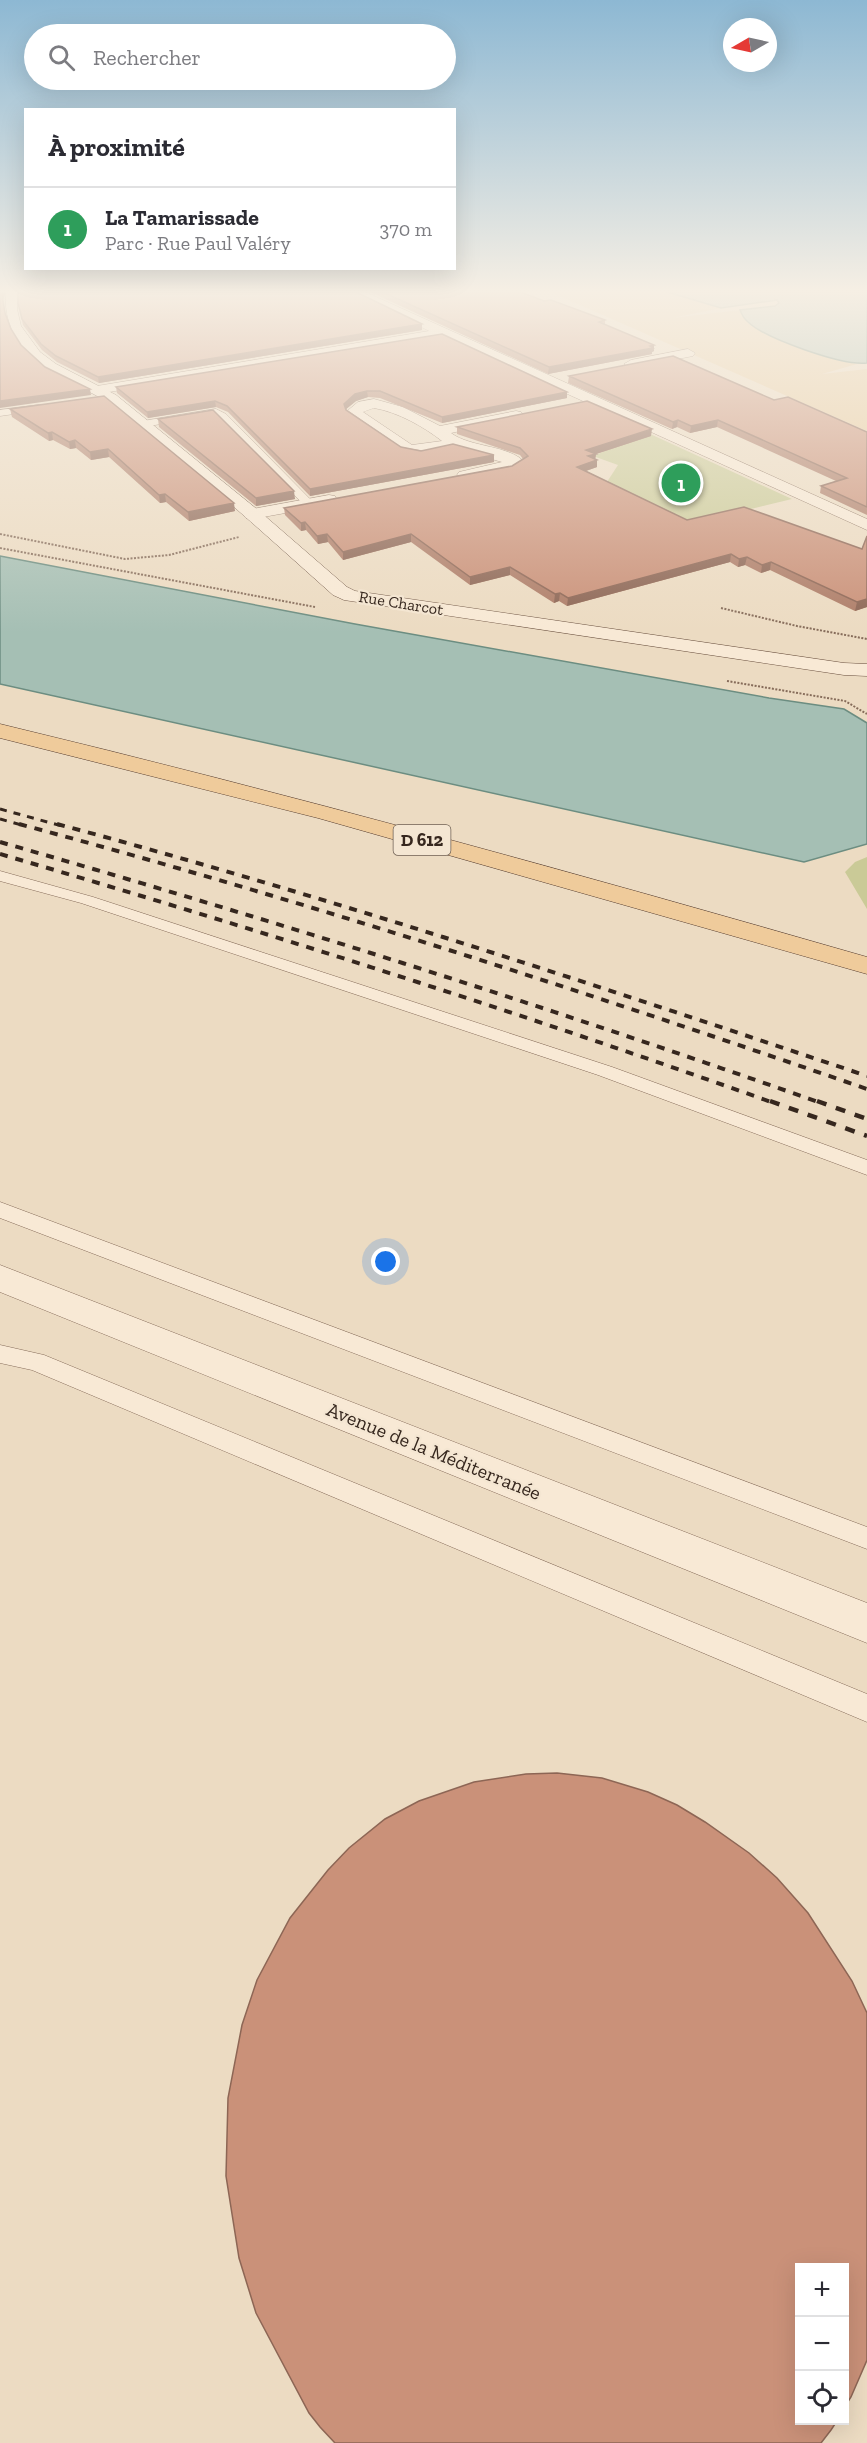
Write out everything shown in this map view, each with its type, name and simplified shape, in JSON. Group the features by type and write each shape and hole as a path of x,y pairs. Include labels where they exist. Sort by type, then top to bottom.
{"main road":[{"name":"D 612","path":"0,731 146,765 361,823 867,967"}],"street":[{"name":"Rue Charcot","path":"113,405 143,424 252,514 330,585 351,596 844,669 867,670"},
{"path":"373,405 353,412 408,449 421,450 449,437 454,427 532,412"},
{"path":"384,405 449,437 468,449 516,460 517,464 447,479"},
{"path":"600,405 867,525"},
{"path":"252,514 344,498"},
{"name":"Rue Charcot","path":"844,669 867,675"},
{"name":"Avenue de la Méditerranée","path":"0,1278 867,1623"}],"lane":[{"path":"0,413 44,407"},
{"path":"143,424 216,412 223,416 309,504"},
{"path":"0,876 87,900 605,1071 867,1168"},
{"path":"0,1210 867,1538"},
{"path":"0,1354 36,1362 867,1708"}],"path":[{"path":"0,534 125,559 146,560 168,557 269,531"},
{"path":"721,608 797,626 867,639"}],"green space":[{"path":"648,433 792,499 669,529 605,485 618,465 593,456"},
{"path":"867,857 867,909 845,872 855,862"}],"sand":[{"path":"808,405 867,405 867,431"}],"shaded area":[{"path":"0,556 355,624 769,698 844,709 867,723 867,844 804,862 0,684"}],"building":[{"path":"39,405 115,405 234,503 188,512 165,494 159,495 108,449 90,452 75,440 69,442 52,432 48,433 10,409"},
{"path":"138,405 190,405 147,412"},
{"path":"225,405 344,405 346,410 401,447 421,451 453,444 494,455 310,489"},
{"path":"413,405 502,405 442,417"},
{"path":"567,405 596,405 652,429 586,450 596,454 588,456 597,460 577,467 687,520 744,507 862,549 867,536 867,599 857,602 771,562 762,565 747,557 739,559 731,554 568,598 560,593 555,594 510,567 470,577 411,534 343,552 327,534 317,536 305,522 301,523 284,508 512,466 528,456 520,448 457,427"},
{"path":"635,405 806,405 867,432 867,507 821,486 847,478 718,420 691,426 678,420 673,422"},
{"path":"213,410 294,491 256,498 158,419"},
{"path":"557,1773 602,1778 648,1792 677,1805 705,1822 749,1853 777,1878 808,1913 852,1981 867,2013 867,2360 849,2400 849,2263 795,2263 795,2425 834,2425 821,2443 335,2443 309,2413 256,2313 239,2258 226,2176 228,2098 242,2025 257,1980 290,1918 328,1870 349,1848 385,1819 419,1801 474,1782 526,1774"}],"railway":[{"path":"0,809 62,826"},
{"path":"0,819 25,826"},
{"path":"19,824 233,884 446,949 657,1017 867,1089"},
{"path":"57,824 363,912 867,1076"},
{"path":"0,842 412,966 821,1103"},
{"path":"0,854 389,973 582,1036 774,1103"},
{"path":"770,1101 867,1136"},
{"path":"817,1101 867,1119"}],"place":[{"name":"La Tamarissade","path":"681,483"}]}
